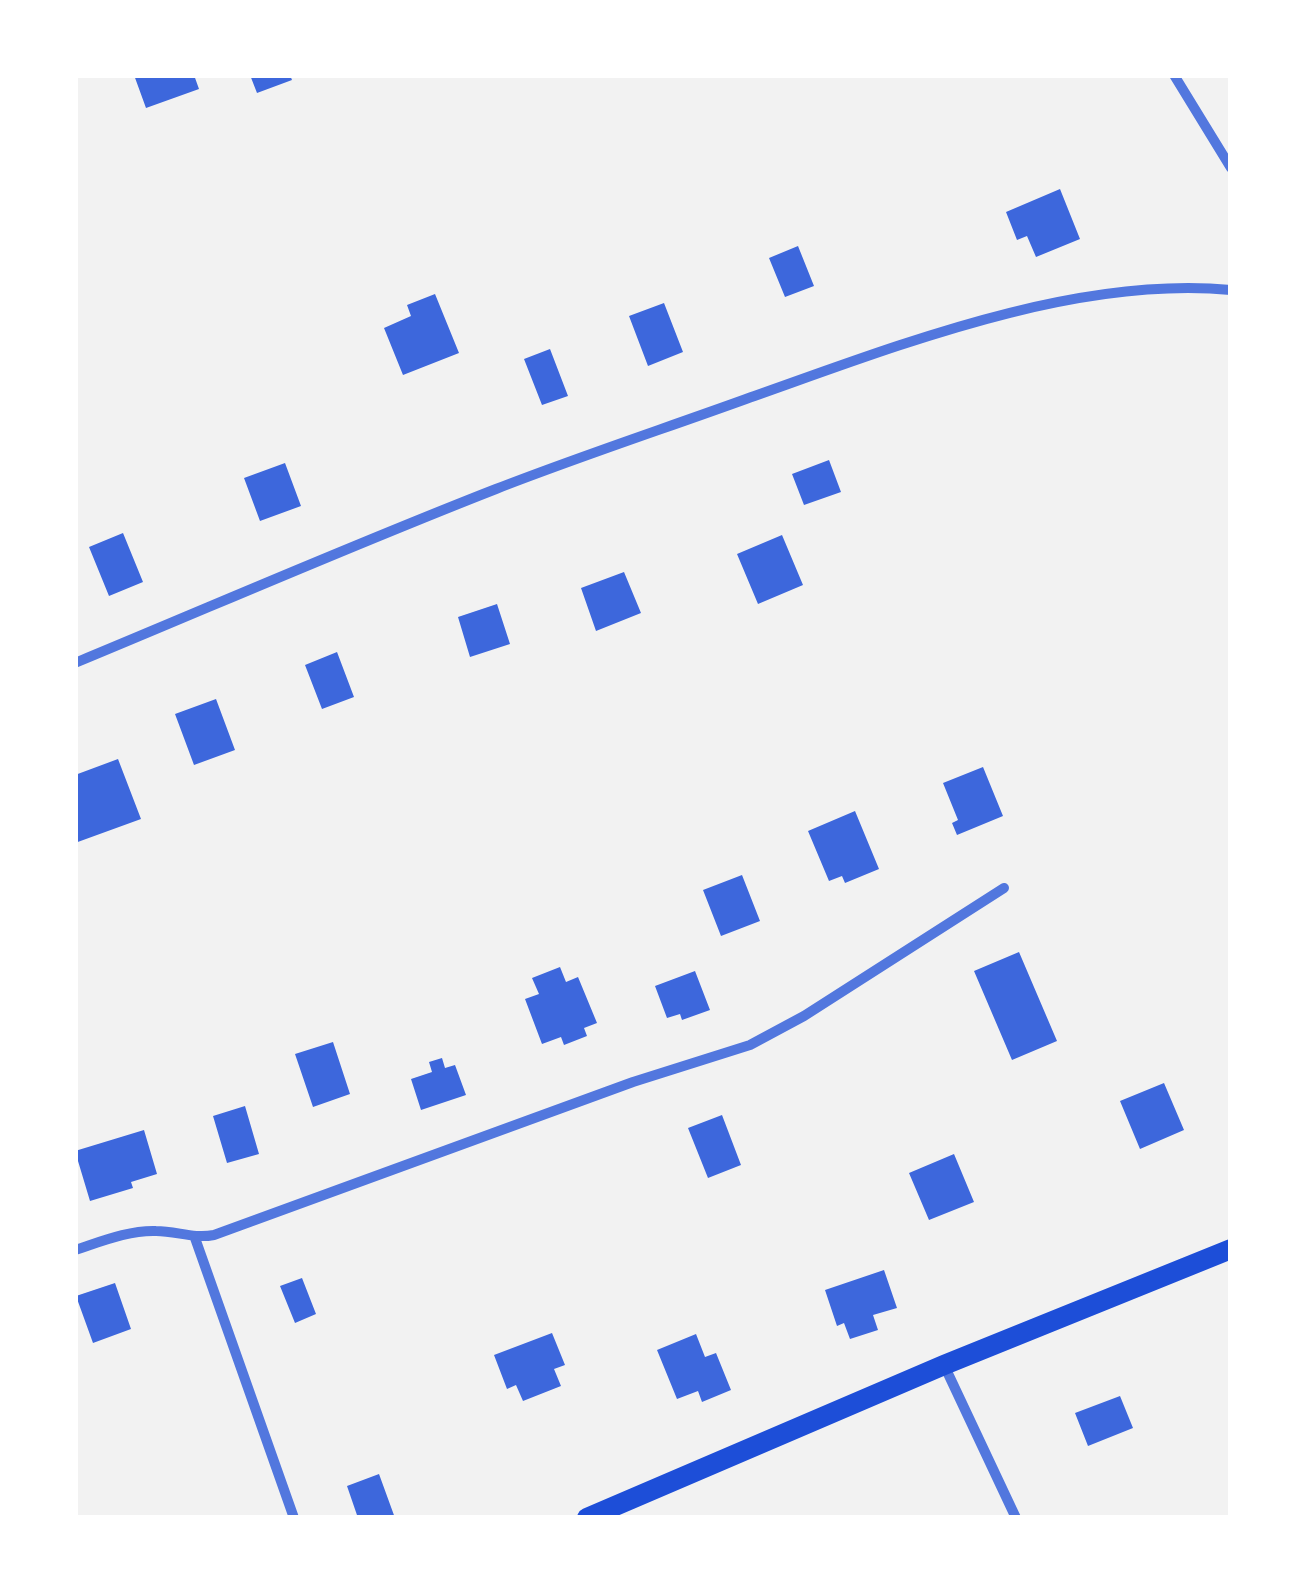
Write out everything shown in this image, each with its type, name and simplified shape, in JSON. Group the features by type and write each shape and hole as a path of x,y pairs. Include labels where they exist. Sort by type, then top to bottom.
{"main road":[{"path":"587,1518 1231,1249"}],"street":[{"path":"1174,75 1231,168"},
{"path":"75,663 497,489 818,373 987,319 1079,298 1164,288 1231,290"},
{"path":"75,1250 144,1231 195,1238 214,1236 633,1082 750,1045 804,1016 1004,888"},
{"path":"195,1238 294,1518"},
{"path":"944,1366 1016,1518"}],"building":[{"path":"134,75 194,75 199,89 146,108"},
{"path":"250,75 290,75 292,80 257,93"},
{"path":"1060,189 1080,239 1036,257 1027,236 1017,240 1006,212"},
{"path":"798,246 814,286 785,297 769,258"},
{"path":"435,294 459,353 403,375 384,328 411,316 407,305"},
{"path":"664,303 683,352 648,366 629,316"},
{"path":"550,349 568,396 542,405 524,359"},
{"path":"829,460 841,492 804,505 792,474"},
{"path":"285,463 301,506 260,521 244,478"},
{"path":"123,533 143,582 109,596 89,547"},
{"path":"782,535 803,585 758,604 737,554"},
{"path":"624,572 641,613 596,631 581,588"},
{"path":"497,604 510,644 470,657 458,617"},
{"path":"337,652 354,697 322,709 305,665"},
{"path":"216,699 235,750 194,765 175,714"},
{"path":"118,759 141,819 75,843 75,775"},
{"path":"983,767 1003,816 957,835 952,823 958,820 943,783"},
{"path":"855,811 879,869 845,883 842,876 829,881 808,831"},
{"path":"742,875 760,921 721,936 703,890"},
{"path":"1019,952 1057,1041 1012,1060 974,971"},
{"path":"560,967 566,982 578,977 597,1023 584,1028 587,1036 564,1045 561,1037 542,1044 525,999 539,994 532,978"},
{"path":"695,971 710,1010 682,1020 680,1014 667,1018 655,986"},
{"path":"333,1042 350,1094 313,1107 295,1054"},
{"path":"442,1058 445,1068 455,1065 466,1095 421,1110 411,1079 432,1072 429,1062"},
{"path":"1164,1083 1184,1130 1140,1149 1120,1101"},
{"path":"245,1106 259,1154 227,1163 213,1116"},
{"path":"722,1115 741,1165 708,1178 688,1128"},
{"path":"144,1130 157,1174 131,1182 133,1188 90,1201 75,1151"},
{"path":"954,1154 974,1202 929,1220 909,1173"},
{"path":"884,1270 897,1308 873,1315 878,1330 850,1339 844,1323 837,1326 825,1290"},
{"path":"302,1278 316,1314 295,1323 280,1286"},
{"path":"115,1283 131,1329 93,1343 76,1296"},
{"path":"552,1333 565,1365 554,1369 561,1386 523,1401 516,1385 507,1389 494,1355"},
{"path":"696,1334 705,1357 716,1353 731,1390 702,1402 698,1391 677,1399 657,1350"},
{"path":"1120,1396 1133,1428 1088,1446 1075,1413"},
{"path":"379,1474 395,1518 358,1518 347,1486"}]}
